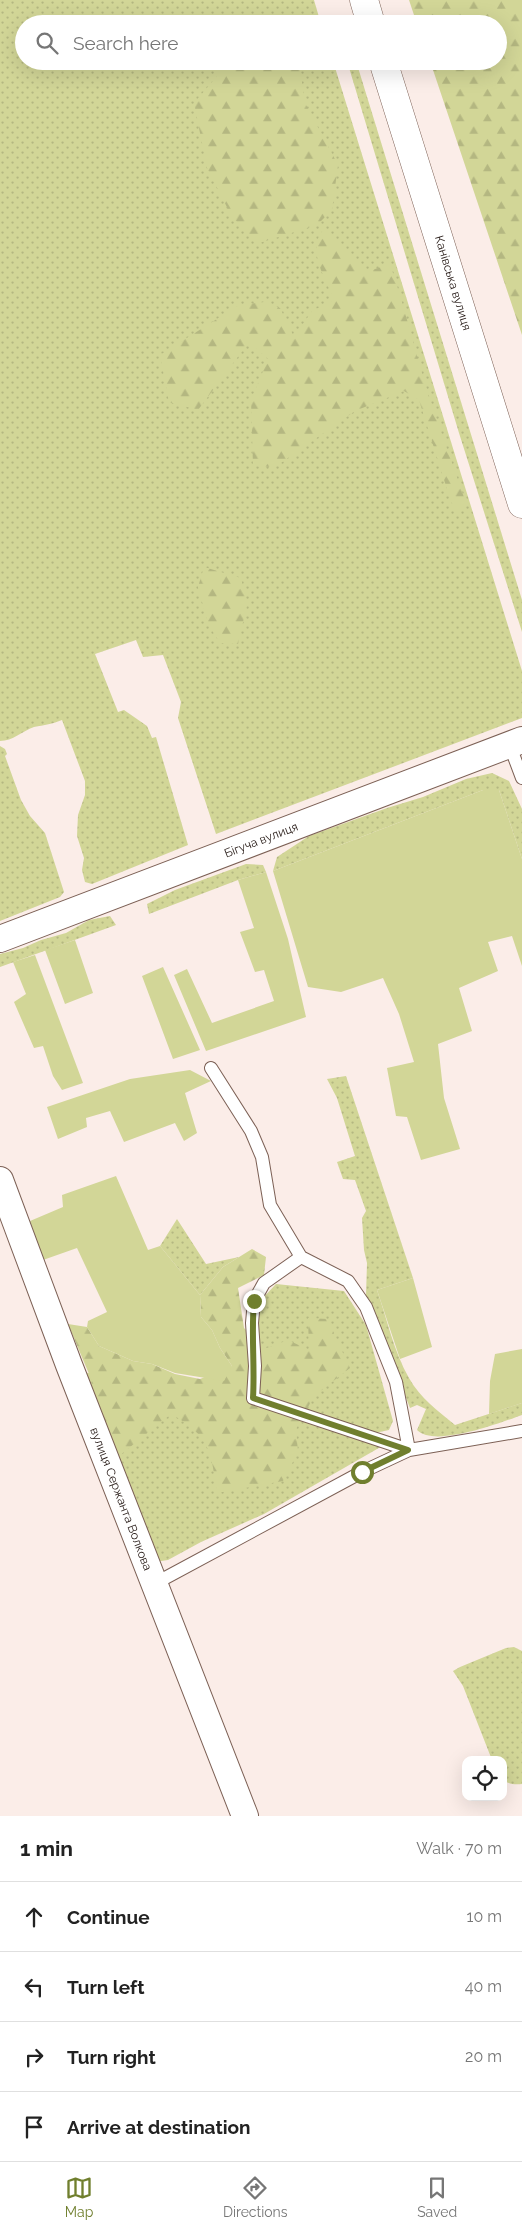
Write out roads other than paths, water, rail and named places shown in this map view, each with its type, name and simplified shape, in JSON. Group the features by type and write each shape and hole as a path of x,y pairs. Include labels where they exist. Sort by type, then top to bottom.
{"main road":[{"path":"364,0 368,15"},
{"name":"Канівська вулиця","path":"386,70 522,504"}],"street":[{"name":"Бігуча вулиця","path":"0,939 516,743"},
{"name":"вулиця Сержанта Волкова","path":"0,1180 154,1584 245,1816"}],"lane":[{"path":"516,743 522,778"},
{"path":"211,1068 251,1132 262,1157 270,1205 301,1256 348,1281 366,1307 396,1382 408,1450"},
{"path":"301,1256 264,1283 254,1301 252,1324 255,1366 253,1398 408,1450"},
{"path":"154,1584 362,1472 408,1450 522,1431"}]}
